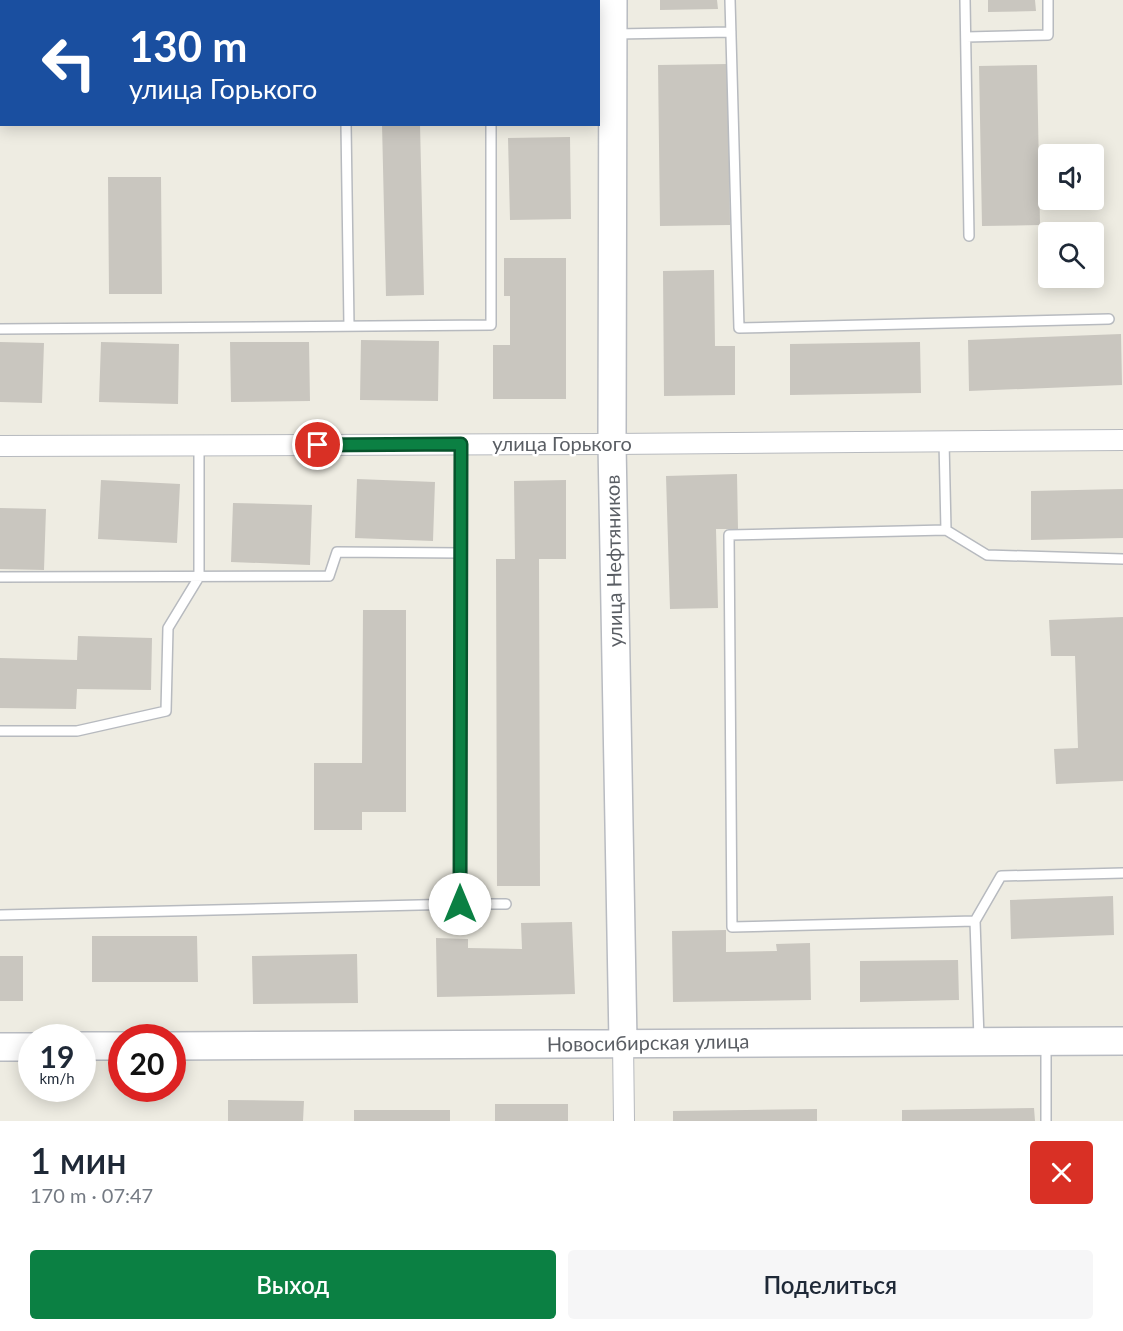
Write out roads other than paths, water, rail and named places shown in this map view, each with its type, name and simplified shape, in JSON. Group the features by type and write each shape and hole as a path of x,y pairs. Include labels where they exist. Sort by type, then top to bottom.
{"main road":[{"name":"улица Нефтяников","path":"613,0 612,444 623,1042"},
{"name":"Новосибирская улица","path":"186,1046 1123,1041"},
{"path":"0,1047 18,1047"}],"street":[{"name":"улица Горького","path":"0,446 1123,440"},
{"name":"улица Нефтяников","path":"623,1042 624,1121"}],"lane":[{"path":"730,0 738,328 1109,319"},
{"path":"965,0 969,236"},
{"path":"966,37 1048,35 1048,0"},
{"path":"613,34 731,32"},
{"path":"346,126 349,326"},
{"path":"0,329 490,325 491,126"},
{"path":"944,441 946,530"},
{"path":"460,904 461,444"},
{"path":"0,730 77,731 166,711 168,628 199,577 199,445"},
{"path":"975,921 732,927 729,535 946,530 987,555 1123,558"},
{"path":"0,577 329,576 336,552 461,554"},
{"path":"980,1041 975,921 1001,876 1123,873"},
{"path":"0,915 506,904"},
{"path":"1046,1041 1046,1121"}]}
